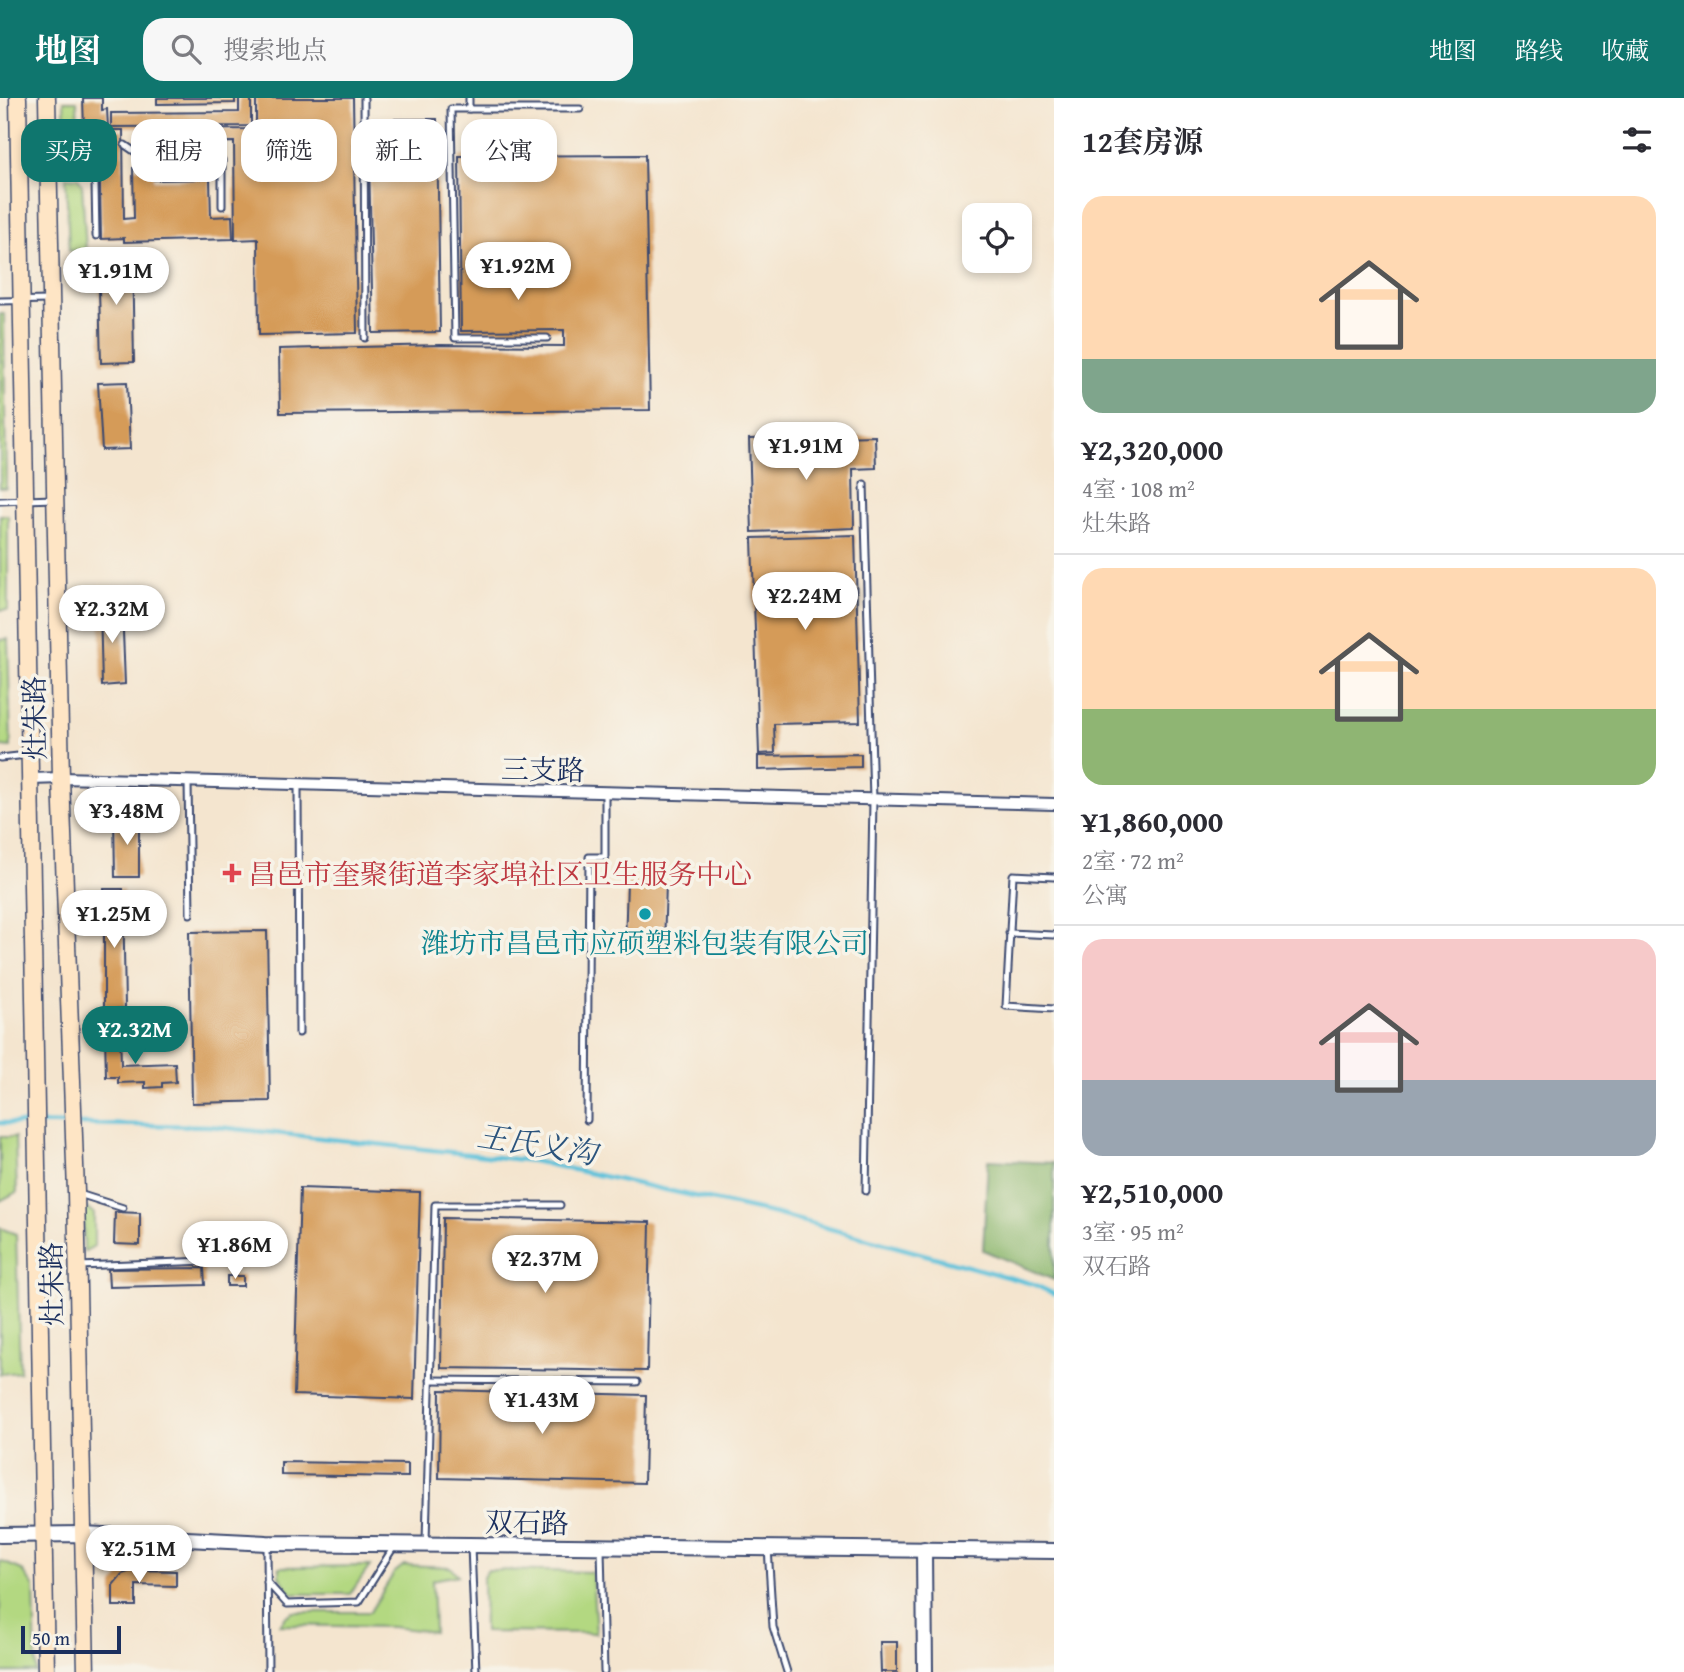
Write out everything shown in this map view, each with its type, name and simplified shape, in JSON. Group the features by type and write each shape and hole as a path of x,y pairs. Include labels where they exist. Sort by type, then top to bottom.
{"main road":[{"name":"灶朱路","path":"18,98 46,1672"},
{"name":"灶朱路","path":"47,98 48,119"},
{"name":"灶朱路","path":"50,182 61,778 76,1192 86,1672"}],"street":[{"name":"三支路","path":"31,779 1054,804"},
{"name":"双石路","path":"0,1535 83,1534 267,1543 396,1545 1054,1551"},
{"path":"924,1549 925,1672"}],"lane":[{"path":"364,98 365,338"},
{"path":"469,98 469,109"},
{"path":"547,338 455,338 451,109 580,109"},
{"path":"125,145 147,160 222,160 222,206"},
{"path":"94,182 96,236"},
{"path":"0,301 52,300"},
{"path":"864,484 873,800 866,1191"},
{"path":"0,501 56,499"},
{"path":"0,758 30,755"},
{"path":"188,782 190,914"},
{"path":"298,785 299,1033"},
{"path":"587,1120 589,857 605,857 605,793"},
{"path":"1054,877 1013,876 1006,1006 1054,1009"},
{"path":"1009,933 1054,935"},
{"path":"76,1192 123,1208"},
{"path":"426,1545 435,1205 560,1205"},
{"path":"76,1266 232,1261"},
{"path":"430,1381 637,1382"},
{"path":"267,1543 268,1672"},
{"path":"267,1583 287,1604 359,1602 396,1545"},
{"path":"471,1546 475,1672"},
{"path":"601,1547 604,1672"},
{"path":"768,1548 773,1627 787,1672"}],"green space":[{"path":"64,101 77,101 78,119 65,119"},
{"path":"66,182 80,182 86,250 69,251"},
{"path":"0,314 4,314 6,488 0,488"},
{"path":"0,515 8,515 8,610 0,610"},
{"path":"8,639 11,747 0,746 0,640"},
{"path":"0,1137 15,1137 17,1192 0,1201"},
{"path":"988,1160 1054,1163 1054,1280 983,1250"},
{"path":"83,1206 94,1213 94,1246 84,1252"},
{"path":"0,1228 16,1234 20,1372 0,1374"},
{"path":"0,1561 22,1570 34,1587 36,1672 0,1672"},
{"path":"404,1565 450,1567 458,1575 432,1580 434,1632 392,1627 280,1625 285,1617 293,1612 370,1612 394,1573"},
{"path":"370,1566 350,1594 292,1594 279,1576 279,1567"},
{"path":"488,1570 592,1572 596,1633 484,1632 483,1577"}],"building":[{"path":"83,98 102,98 102,110 107,109 108,119 84,119"},
{"path":"157,98 235,98 235,103 157,104"},
{"path":"239,98 251,98 251,119 241,119 241,126 227,126 227,119 131,119 131,127 117,127 117,119 111,119 111,113 239,112"},
{"path":"256,98 353,98 351,182 354,182 357,333 259,335 258,239 235,240 234,142 227,142 227,129 241,129 241,182 337,182 337,119 256,119"},
{"path":"117,130 123,130 124,219 134,218 133,182 210,182 211,217 232,216 233,239 124,242 124,238 101,239 100,182 117,182"},
{"path":"557,155 645,155 650,410 280,413 279,349 440,345 564,346 564,330 461,331 459,156 461,182 557,182"},
{"path":"369,182 438,182 440,332 373,333"},
{"path":"132,251 134,362 101,363 98,252"},
{"path":"127,382 130,449 102,450 98,383"},
{"path":"875,436 876,468 853,469 854,528 752,532 749,439"},
{"path":"855,535 860,722 774,724 775,753 759,754 752,538"},
{"path":"100,605 122,605 125,684 102,686"},
{"path":"861,754 861,767 758,770 758,756"},
{"path":"114,817 139,817 139,877 115,877"},
{"name":"潍坊市昌邑市应硕塑料包装有限公司","path":"627,882 666,883 664,946 625,946"},
{"path":"104,889 123,889 125,1008 104,1010"},
{"path":"267,931 270,1101 192,1103 189,932"},
{"path":"105,1031 120,1031 121,1065 175,1063 176,1082 162,1083 162,1087 145,1088 145,1082 118,1083 118,1077 106,1077"},
{"path":"300,1188 420,1192 414,1399 294,1395"},
{"path":"115,1212 140,1213 140,1245 114,1244"},
{"path":"443,1218 650,1222 647,1371 441,1368"},
{"path":"204,1268 205,1285 109,1287 108,1269"},
{"path":"227,1276 243,1276 243,1286 227,1286"},
{"path":"440,1390 646,1395 644,1483 439,1478"},
{"path":"281,1462 408,1464 408,1477 281,1475"},
{"path":"135,1570 176,1571 176,1586 136,1585 136,1606 113,1606 113,1585 122,1574"},
{"path":"880,1642 897,1642 897,1672 881,1672"}],"waterway":[{"name":"王氏义沟","path":"0,1123 69,1124"},
{"name":"王氏义沟","path":"78,1124 209,1126 533,1161 776,1214 1033,1284 1054,1294"}],"place":[{"name":"昌邑市奎聚街道李家埠社区卫生服务中心","path":"232,873"},
{"name":"潍坊市昌邑市应硕塑料包装有限公司","path":"645,914"}]}
